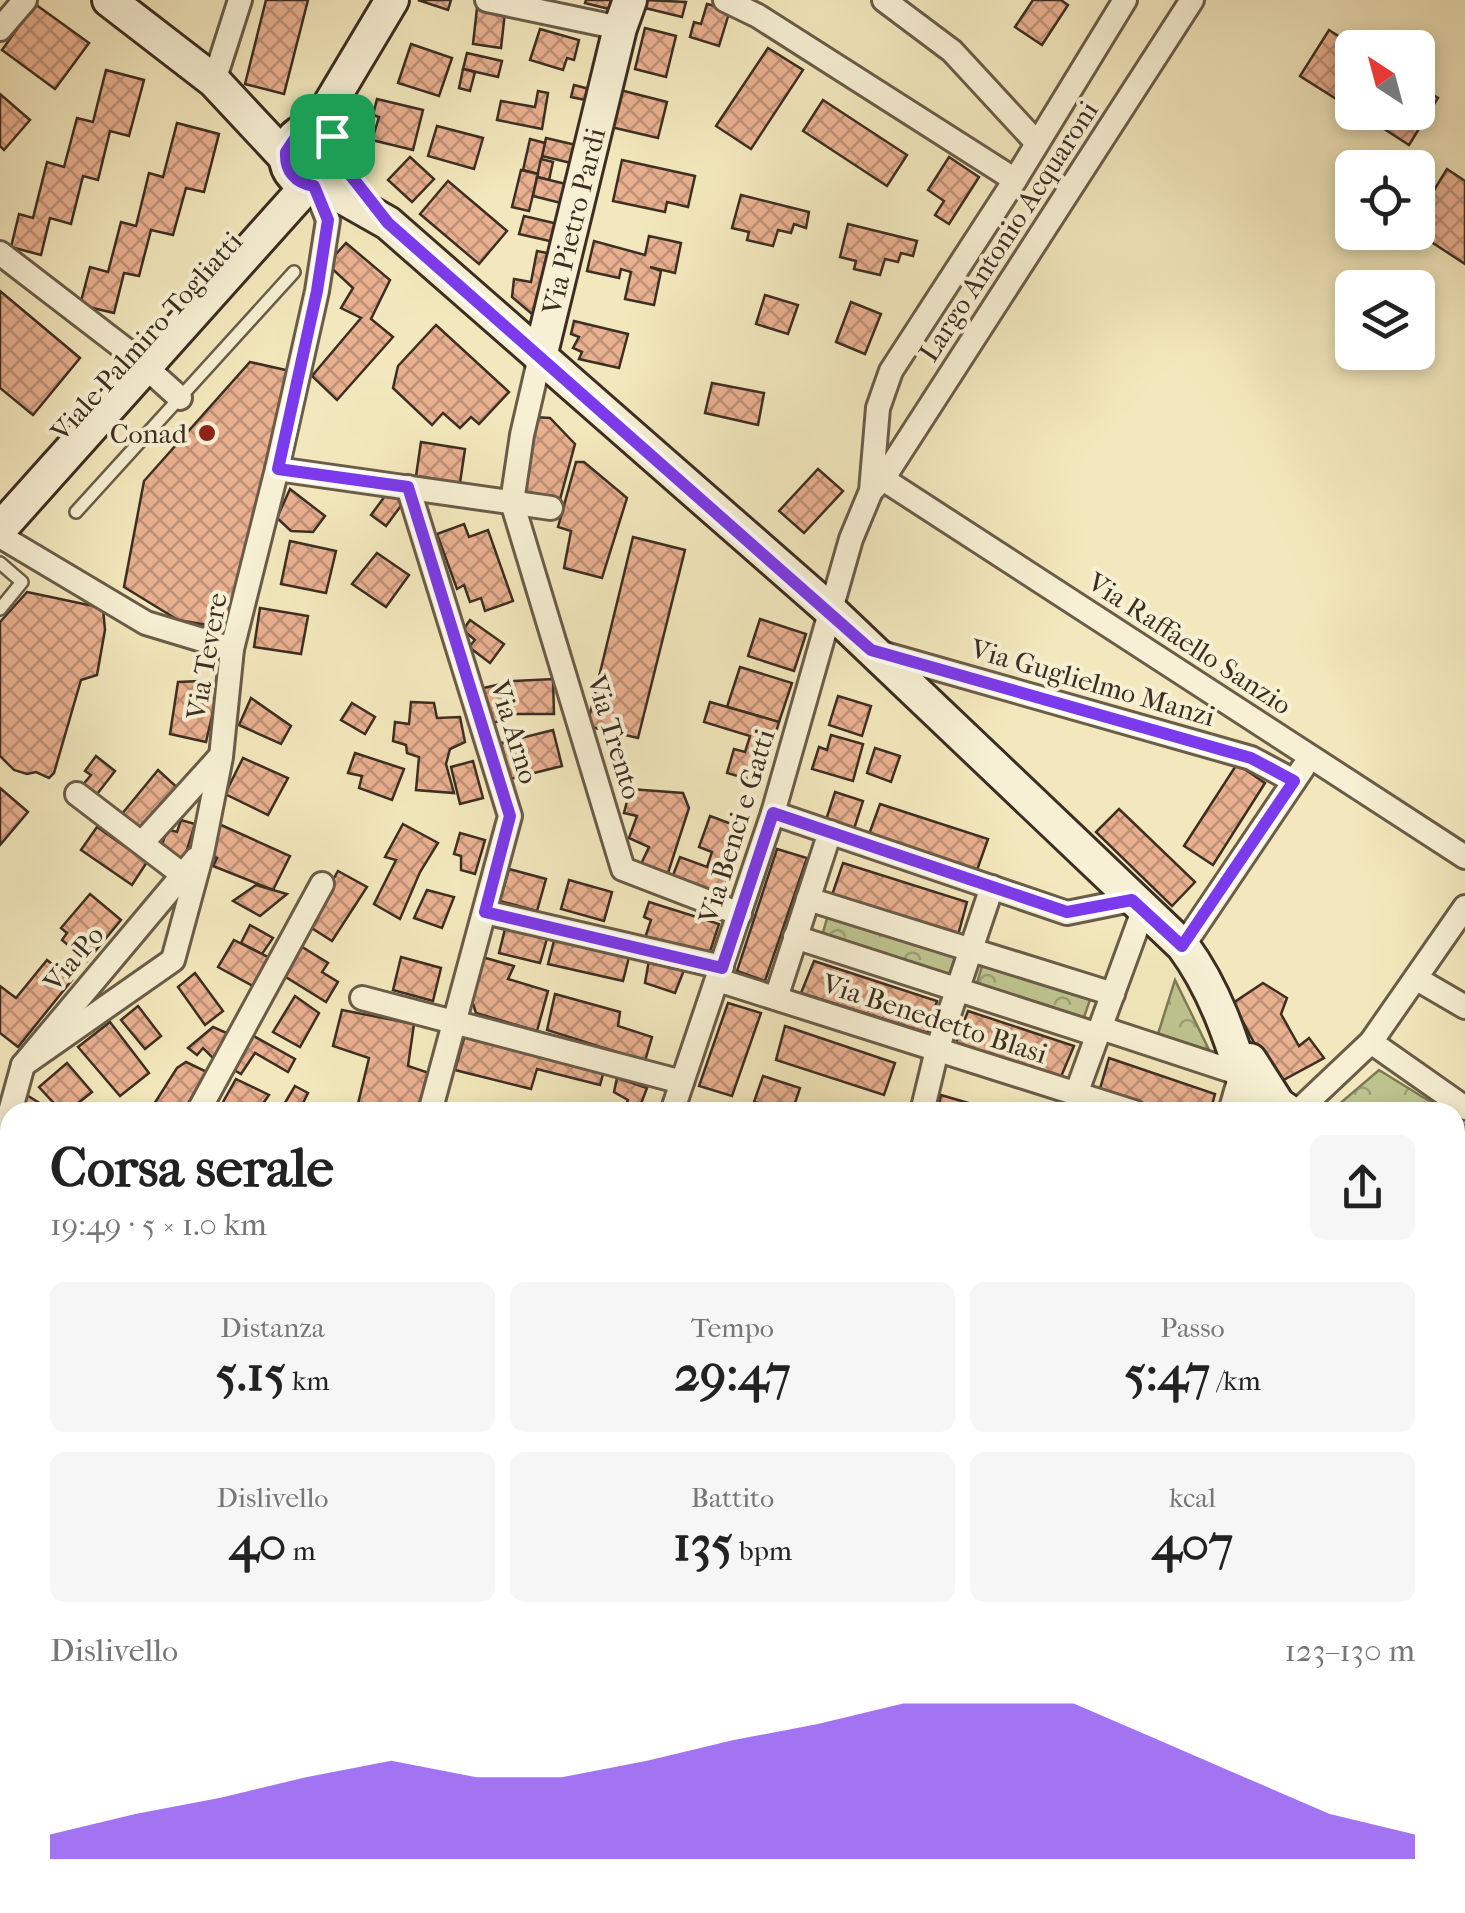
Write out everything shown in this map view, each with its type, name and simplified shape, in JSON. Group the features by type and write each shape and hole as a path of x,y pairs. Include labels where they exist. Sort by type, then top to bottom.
{"street":[{"path":"0,29 25,0"},
{"path":"109,0 313,161 347,197 388,223 831,612 1040,809 1182,946 1204,976 1271,1102"},
{"path":"214,81 240,0"},
{"path":"313,161 392,0"},
{"path":"487,0 625,14"},
{"path":"724,0 758,16 1014,180"},
{"path":"884,0 952,51 1037,143"},
{"name":"Largo Antonio Acquaroni","path":"877,485 878,408 891,370 1125,0"},
{"name":"Largo Antonio Acquaroni","path":"831,612 852,539 877,485 1192,0"},
{"name":"Via Pietro Pardi","path":"512,502 540,357 625,14"},
{"name":"Viale Palmiro Togliatti","path":"0,533 204,274 313,161"},
{"name":"Via Tevere","path":"23,1065 172,960 202,853 221,757 232,649 278,469 317,291 328,220 313,161"},
{"path":"0,253 180,398"},
{"name":"Viale Palmiro Togliatti","path":"0,498 136,360"},
{"path":"278,469 552,508"},
{"name":"Via Raffaello Sanzio","path":"877,485 1465,857"},
{"name":"Via Arno","path":"408,487 510,816 433,1102"},
{"name":"Via Trento","path":"512,502 623,869 740,914"},
{"path":"0,533 146,622 232,649"},
{"name":"Via Benci e Gatti","path":"681,1102 682,1082 773,813 831,612"},
{"name":"Via Guglielmo Manzi","path":"871,650 1251,758 1294,781"},
{"path":"142,843 221,757"},
{"path":"1182,946 1310,757"},
{"path":"78,794 183,875"},
{"path":"773,813 1067,912 1138,906"},
{"path":"776,998 830,832"},
{"name":"Via Po","path":"13,1102 23,1065 202,853"},
{"path":"203,1102 322,884"},
{"path":"924,1102 937,1050 992,887"},
{"path":"808,899 1113,994"},
{"path":"1076,1094 1113,994 1138,906"},
{"path":"1291,1102 1322,1086 1371,1042 1465,908"},
{"name":"Via Benedetto Blasi","path":"485,912 720,974 776,998 1102,1102"},
{"path":"796,937 958,990 1242,1074"},
{"path":"1416,979 1465,1007"},
{"path":"362,998 682,1082"},
{"path":"1224,1018 1242,1074 1268,1102"},
{"path":"1371,1042 1456,1102"},
{"path":"1233,1102 1242,1074"}],"lane":[{"path":"76,512 294,272"},
{"path":"0,564 22,582 0,609"}],"green space":[{"path":"828,915 956,955 950,976 822,936"},
{"path":"983,963 1091,997 1083,1020 976,986"},
{"path":"1175,980 1213,1058 1157,1037"},
{"path":"1379,1070 1431,1102 1342,1102"}],"building":[{"path":"266,0 308,0 284,94 245,84"},
{"path":"418,0 451,0 448,10"},
{"path":"616,0 613,10 585,3"},
{"path":"646,0 686,2 682,17 645,8"},
{"path":"1033,0 1061,0 1068,5 1042,45 1015,27"},
{"path":"35,4 89,43 55,89 2,50"},
{"path":"707,4 730,10 719,46 690,37 694,22 701,24"},
{"path":"477,8 505,12 501,48 473,44"},
{"path":"645,28 676,36 666,77 635,69"},
{"path":"540,29 579,40 574,60 567,58 563,70 530,60"},
{"path":"1329,30 1335,34 1335,98 1300,76"},
{"path":"411,44 452,58 439,96 398,83"},
{"path":"768,48 803,70 751,149 716,126"},
{"path":"467,53 502,61 498,77 463,69"},
{"path":"463,69 475,72 470,91 459,88"},
{"path":"106,70 144,80 129,136 110,131 98,180 83,176 71,224 50,218 41,255 11,247 19,214 33,218 47,162 64,167 77,118 93,122"},
{"path":"574,85 593,90 590,101 571,97"},
{"path":"620,90 667,102 658,138 611,127"},
{"path":"538,91 548,93 542,129 497,120 501,101 535,107"},
{"path":"0,94 30,120 4,150 0,146"},
{"path":"377,99 423,110 413,150 372,140 379,117 373,115"},
{"path":"823,100 907,155 887,186 803,131"},
{"path":"177,123 219,134 204,192 186,188 173,235 151,230 139,276 124,273 114,313 80,305 90,267 108,272 121,222 136,226 149,173 163,177"},
{"path":"437,126 483,138 474,169 428,156"},
{"path":"1386,130 1418,130 1409,145"},
{"path":"546,138 580,146 575,164 542,156"},
{"path":"530,139 545,143 538,174 523,170"},
{"path":"410,157 434,179 412,202 388,180"},
{"path":"949,157 979,177 949,224 935,215 944,201 928,190"},
{"path":"541,159 553,162 549,180 537,177"},
{"path":"622,160 695,176 688,207 667,202 665,212 613,201"},
{"path":"1447,169 1465,181 1465,264 1435,244 1435,188"},
{"path":"521,170 538,174 529,211 512,207"},
{"path":"537,177 574,186 569,205 533,196"},
{"path":"448,181 507,231 479,264 420,214"},
{"path":"741,195 809,212 806,228 794,224 791,233 778,230 773,246 747,240 749,232 732,228"},
{"path":"524,216 558,224 554,242 519,234"},
{"path":"848,224 917,241 913,256 901,253 898,262 885,259 880,275 854,269 856,261 840,257"},
{"path":"649,236 681,243 675,273 650,267 661,271 654,305 625,299 631,272 621,269 619,278 587,271 594,241 645,255"},
{"path":"346,243 390,280 371,319 393,337 337,400 312,376 361,318 341,308 353,288 327,264"},
{"path":"537,251 552,254 539,320 512,297 514,279 531,282"},
{"path":"0,291 80,358 33,415 0,388"},
{"path":"765,295 798,305 788,334 756,324"},
{"path":"851,302 881,314 865,354 836,342"},
{"path":"574,321 628,334 619,368 579,359 582,352 573,348 579,337 571,334"},
{"path":"436,325 509,392 479,424 471,417 460,428 443,413 432,425 393,388 398,366"},
{"path":"250,362 290,371 225,628 178,620 124,587 144,481"},
{"path":"712,383 764,393 758,425 705,413"},
{"path":"535,417 550,418 575,444 559,503 521,495"},
{"path":"421,442 465,449 460,483 416,476"},
{"path":"576,462 584,462 627,498 602,578 564,568 571,531 558,527"},
{"path":"818,469 843,491 804,533 779,511"},
{"path":"290,489 325,516 313,532 291,531 277,518"},
{"path":"388,492 403,503 386,526 371,515"},
{"path":"464,524 469,537 488,530 513,601 485,611 481,598 470,602 464,585 457,589 437,534"},
{"path":"633,537 685,550 638,738 587,726"},
{"path":"290,541 336,551 326,593 281,584"},
{"path":"377,553 409,575 386,607 352,584"},
{"path":"27,592 103,608 105,630 97,675 81,680 54,773 49,778 14,770 0,756 0,622"},
{"path":"260,608 308,616 301,654 254,647"},
{"path":"760,619 806,634 794,671 748,656"},
{"path":"470,620 504,644 490,663 469,647 475,640 463,630"},
{"path":"740,667 792,683 779,722 727,707"},
{"path":"553,679 554,714 517,714 491,724 479,689 514,681"},
{"path":"200,681 203,694 216,699 206,742 170,734 178,682"},
{"path":"838,696 871,706 862,736 829,725"},
{"path":"251,698 291,726 281,744 239,725"},
{"path":"411,702 434,703 437,718 460,717 465,742 450,749 446,764 454,793 416,790 419,757 407,753 406,745 393,741 395,722 409,724"},
{"path":"710,702 779,722 761,783 727,773 734,749 745,752 750,736 704,722"},
{"path":"352,703 375,717 365,734 341,720"},
{"path":"553,730 562,766 510,779 501,743"},
{"path":"831,735 863,744 853,781 812,769 819,747 827,750"},
{"path":"875,748 900,756 891,782 867,773"},
{"path":"355,753 404,769 392,800 359,788 362,776 348,773"},
{"path":"96,756 115,771 94,798 81,787 91,775 85,771"},
{"path":"243,758 288,778 268,815 225,794"},
{"path":"473,761 483,798 460,804 451,767"},
{"path":"1237,764 1265,783 1213,865 1184,846"},
{"path":"158,770 181,791 142,832 121,815"},
{"path":"0,788 28,812 0,845"},
{"path":"630,789 683,793 689,808 668,873 641,864 649,847 629,838 637,816 624,813"},
{"path":"835,792 863,801 854,829 826,820"},
{"path":"880,804 988,839 976,873 868,837"},
{"path":"1119,809 1195,882 1172,906 1096,832"},
{"path":"710,816 745,829 722,895 672,878 680,857 707,867 712,852 699,847"},
{"path":"181,820 195,824 184,859 160,851 167,829 177,832"},
{"path":"403,824 438,843 420,872 400,919 374,904 396,860 385,857"},
{"path":"221,825 290,856 273,890 213,866 217,858 208,855"},
{"path":"97,827 147,862 132,885 81,850"},
{"path":"460,833 485,840 475,874 461,870 461,856 454,854"},
{"path":"777,849 807,858 765,981 737,971"},
{"path":"843,863 967,902 958,935 831,898"},
{"path":"509,869 546,879 537,911 500,901"},
{"path":"338,871 367,887 332,941 307,925"},
{"path":"569,880 612,892 604,921 561,909"},
{"path":"256,885 287,894 260,916 233,901"},
{"path":"427,890 454,897 442,928 414,918"},
{"path":"90,894 121,920 87,961 62,940 67,933 61,928"},
{"path":"649,902 719,924 708,958 645,938 651,920 644,917"},
{"path":"250,925 273,938 262,954 241,943"},
{"path":"506,925 548,935 540,963 499,953"},
{"path":"555,937 630,953 623,981 548,964"},
{"path":"234,940 270,958 253,986 218,967"},
{"path":"299,945 328,963 322,972 338,982 326,1002 281,974"},
{"path":"401,957 441,968 433,1001 393,990"},
{"path":"482,957 514,966 508,979 548,991 537,1031 476,1013 471,998"},
{"path":"47,960 72,980 18,1047 0,1033 0,986 16,998"},
{"path":"649,960 684,970 675,993 645,983"},
{"path":"814,961 937,1001 928,1033 801,993"},
{"path":"195,973 223,1011 205,1025 178,987"},
{"path":"1263,983 1287,998 1281,1014 1299,1046 1309,1038 1324,1058 1276,1084 1233,1003"},
{"path":"555,994 620,1012 618,1026 652,1037 645,1061 547,1030"},
{"path":"295,996 319,1013 300,1047 273,1032"},
{"path":"728,1003 761,1013 732,1096 699,1086"},
{"path":"138,1006 161,1036 145,1049 121,1020"},
{"path":"342,1010 414,1024 408,1066 432,1074 423,1102 358,1102 369,1058 333,1046"},
{"path":"968,1011 1074,1046 1060,1079 955,1045"},
{"path":"110,1022 149,1073 120,1096 78,1047"},
{"path":"785,1026 895,1063 884,1095 776,1060"},
{"path":"213,1027 229,1034 213,1058 203,1048 197,1055 188,1048"},
{"path":"250,1034 295,1059 288,1072 255,1053 241,1074 229,1067"},
{"path":"465,1035 604,1071 600,1085 537,1069 531,1089 455,1070"},
{"path":"1109,1058 1215,1094 1213,1102 1132,1102 1099,1092"},
{"path":"186,1062 207,1072 189,1102 155,1102 177,1068"},
{"path":"67,1063 92,1092 80,1102 53,1102 39,1087"},
{"path":"763,1076 800,1088 795,1102 754,1102"},
{"path":"617,1078 647,1088 642,1102 627,1102 614,1092"},
{"path":"236,1079 269,1095 264,1102 223,1102"},
{"path":"295,1086 308,1093 304,1102 285,1102"},
{"path":"941,1095 965,1102 939,1102"}],"place":[{"name":"Conad","path":"207,433"}],"route":[{"path":"316,129 332,136 341,151 341,163 388,223 871,650 1251,758 1294,781 1182,946 1132,900 1067,912 773,813 722,968 485,912 510,816 408,487 278,469 317,291 328,220 314,186 293,177 286,152 303,131 316,129"}]}
